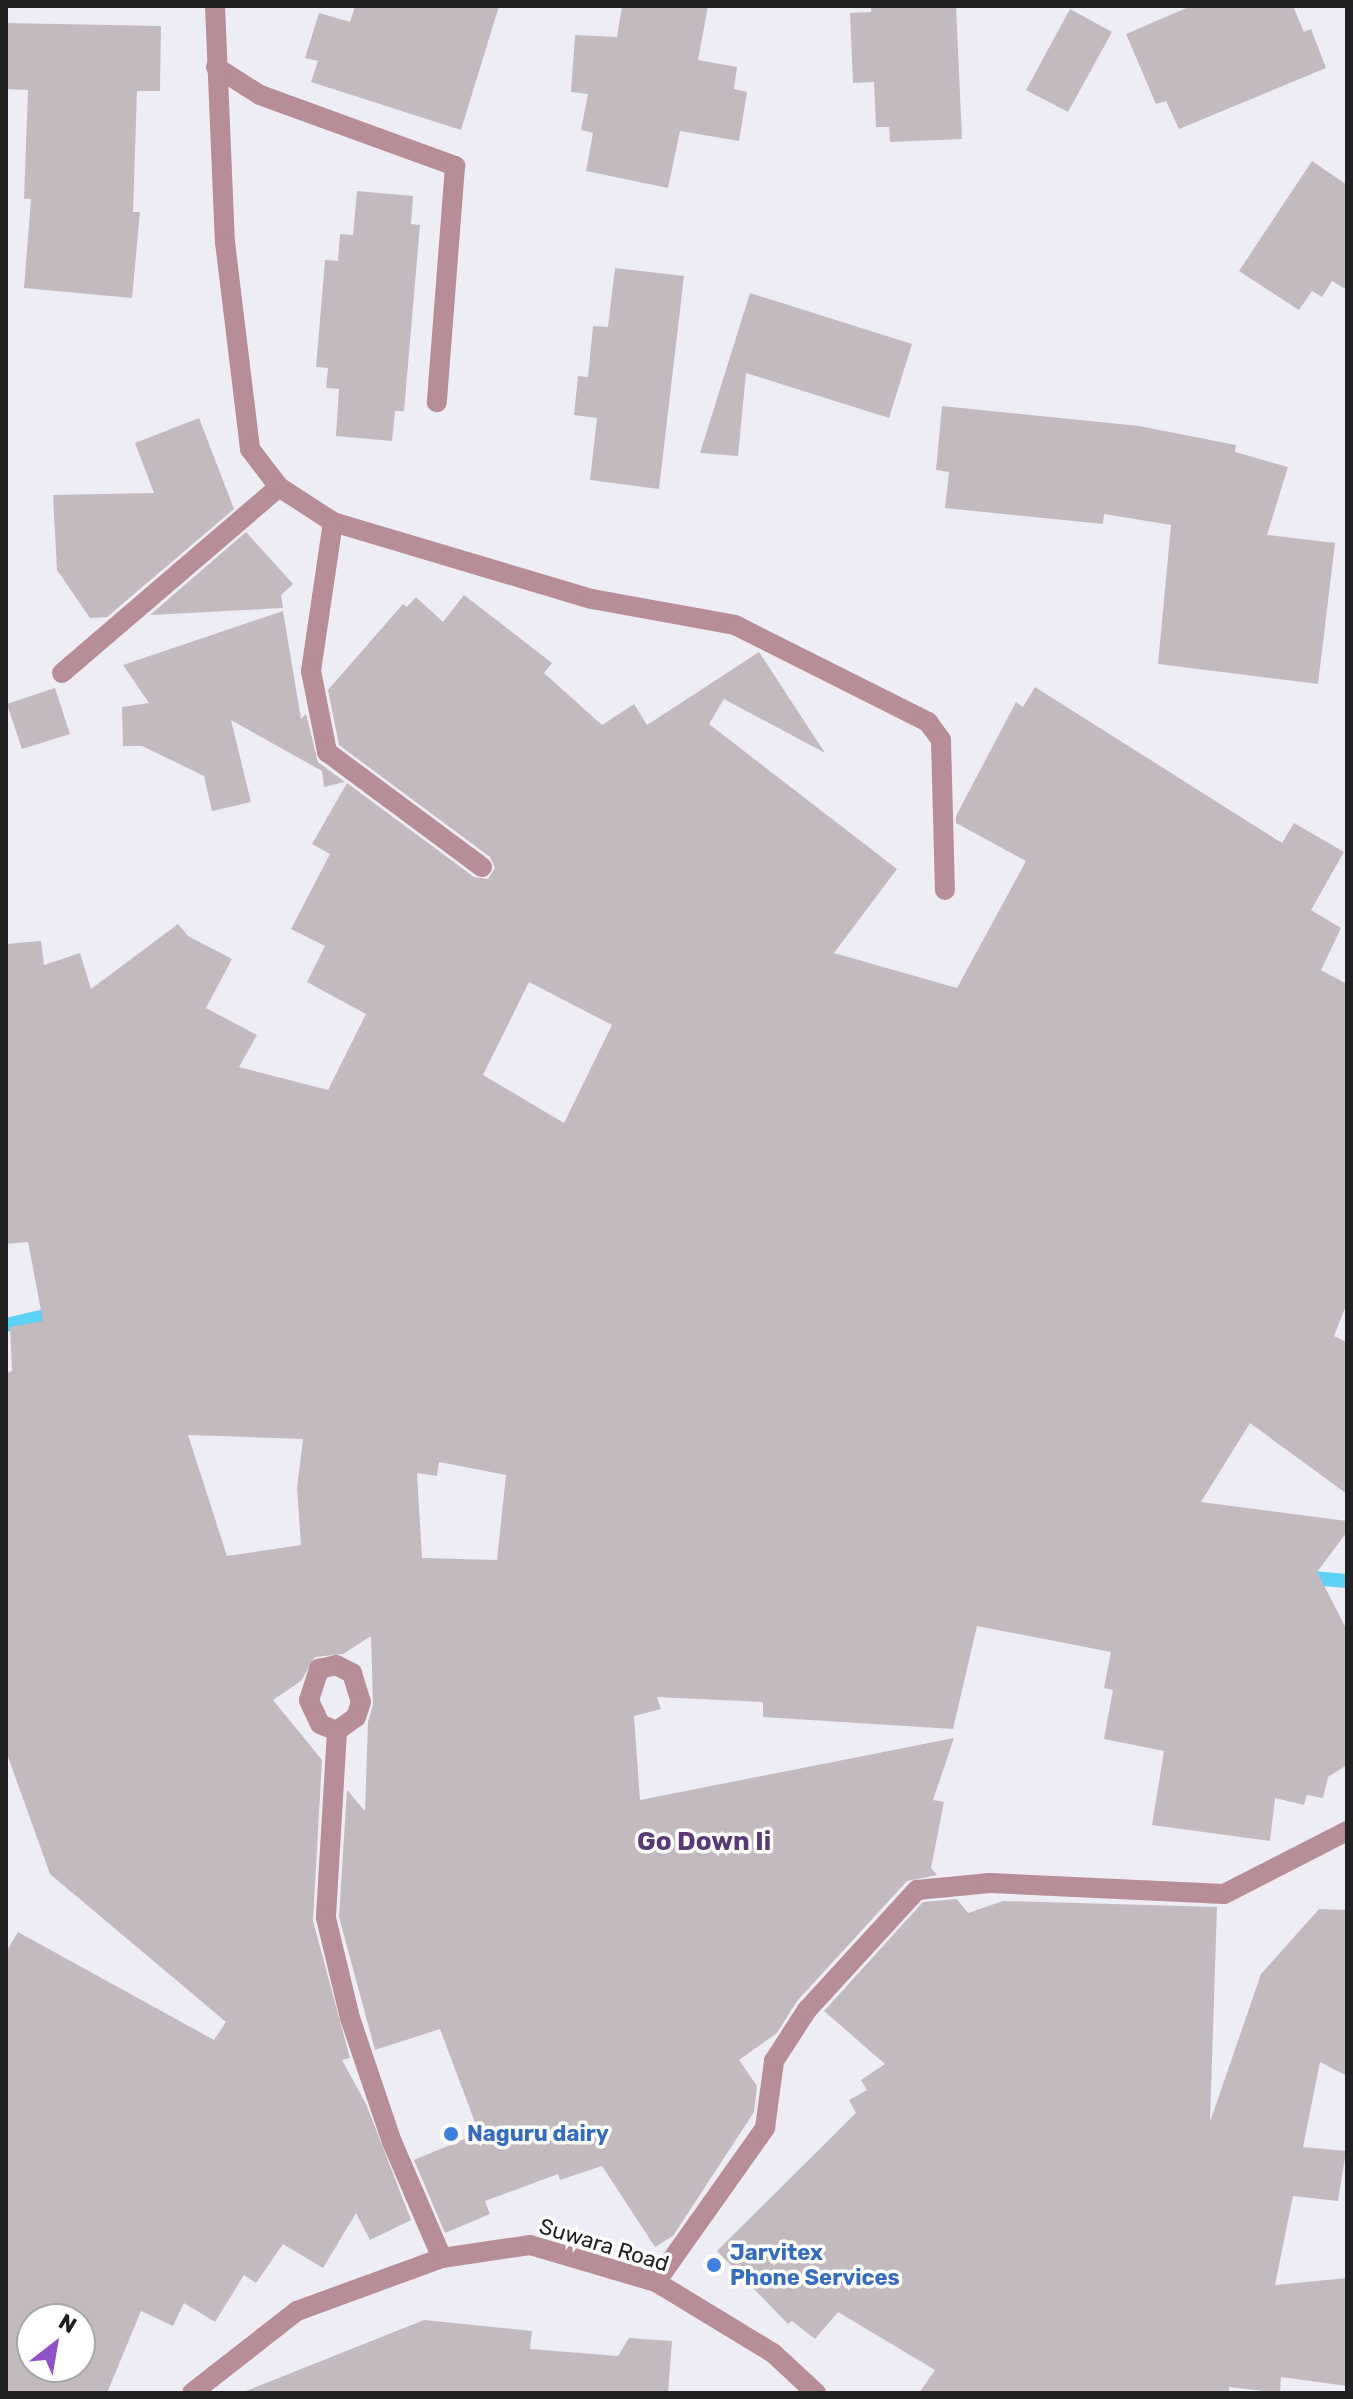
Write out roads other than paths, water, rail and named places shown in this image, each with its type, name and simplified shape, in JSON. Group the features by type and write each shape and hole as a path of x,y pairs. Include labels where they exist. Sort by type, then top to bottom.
{"street":[{"path":"215,6 225,242 250,449 279,487 333,522 592,599 735,625 928,722 941,740 945,890"},
{"path":"216,67 260,95 455,166 437,402"},
{"path":"62,673 279,487"},
{"path":"333,522 311,671 327,752 482,867"},
{"path":"337,1731 326,1918 350,2018 392,2142 442,2258"},
{"path":"656,2282 765,2128 774,2061 807,2010 917,1890 990,1883 1224,1894 1347,1831"},
{"name":"Suwara Road","path":"192,2393 297,2311 442,2258 530,2245 656,2282 773,2353 816,2393"}],"waterway":[{"path":"6,1325 58,1313"},
{"path":"1300,1577 1347,1581"}],"place":[{"name":"Naguru dairy","path":"451,2134"},
{"name":"Jarvitex Phone Services","path":"714,2265"}],"district":[{"name":"Go Down Ii","path":"704,1842"}]}
